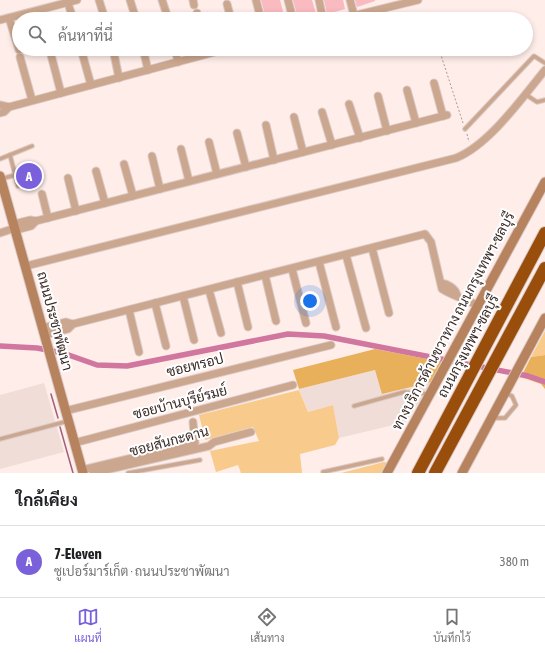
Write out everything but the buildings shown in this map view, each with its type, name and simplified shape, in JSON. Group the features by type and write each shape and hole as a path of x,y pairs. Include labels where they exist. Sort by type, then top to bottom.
{"highway":[{"name":"ถนนกรุงเทพฯ-ชลบุรี","path":"418,473 545,233"},
{"path":"435,473 545,268"}],"main road":[{"name":"ถนนประชาพัฒนา","path":"0,178 2,191 15,227 83,472"},
{"name":"ทางบริการด้านขวาทาง ถนนกรุงเทพฯ-ชลบุรี","path":"387,473 545,182"},
{"path":"462,473 545,318"}],"street":[{"path":"34,12 78,0"},
{"path":"99,0 103,12"},
{"path":"130,0 134,12"},
{"path":"162,0 166,12"},
{"path":"256,0 259,12"},
{"path":"288,0 291,12"},
{"path":"319,0 322,12"},
{"path":"350,0 353,12"},
{"path":"381,0 384,8"},
{"path":"367,12 414,0"},
{"path":"68,3 71,12"},
{"path":"227,4 229,12"},
{"path":"0,20 12,17"},
{"path":"9,18 12,29"},
{"path":"20,56 32,100"},
{"path":"51,56 61,93"},
{"path":"83,56 91,85"},
{"path":"114,56 119,78"},
{"path":"145,56 148,70"},
{"path":"177,56 178,62"},
{"path":"0,113 4,112 9,107 32,100 119,78 195,56"},
{"path":"26,266 456,158 472,151 486,138 545,70"},
{"path":"0,232 15,227 32,226 36,221 445,116 434,84"},
{"path":"407,90 416,123"},
{"path":"378,96 388,131"},
{"path":"349,104 360,138"},
{"path":"0,105 9,107"},
{"path":"322,112 332,145"},
{"path":"294,117 303,152"},
{"path":"266,125 274,160"},
{"path":"237,133 246,166"},
{"path":"209,142 217,174"},
{"path":"181,149 189,181"},
{"path":"152,156 160,189"},
{"path":"124,164 133,196"},
{"path":"96,171 105,203"},
{"path":"68,178 76,211"},
{"path":"42,194 48,218"},
{"path":"44,331 68,329 73,324 425,234 431,242 441,283 446,284 456,291 457,295 478,305"},
{"path":"372,248 389,313"},
{"path":"346,255 366,328"},
{"path":"319,262 336,327"},
{"path":"292,269 306,323"},
{"path":"265,275 276,321"},
{"path":"237,282 248,327"},
{"path":"210,290 221,333"},
{"path":"183,296 194,340"},
{"path":"155,303 166,346"},
{"path":"129,310 139,352"},
{"name":"ซอยทรอป","path":"65,411 331,345"},
{"name":"ซอยบ้านบุรีย์รมย์","path":"74,443 293,385"},
{"path":"83,472 195,443 193,422"},
{"name":"ซอยสันกะดาน","path":"93,473 209,446 214,442 251,432"}],"lane":[{"path":"465,129 534,56 545,64"},
{"path":"525,94 538,102 545,100"},
{"path":"0,159 32,146"},
{"path":"10,155 18,186"},
{"path":"0,178 15,175"},
{"path":"354,406 404,392 420,392 430,394"},
{"path":"491,418 505,418 516,405 515,400 505,392"},
{"path":"0,439 68,421"},
{"path":"323,472 382,458"},
{"path":"128,473 200,460"}],"path":[{"path":"441,56 472,151"}],"shaded area":[{"path":"545,331 545,355 531,357"},
{"path":"375,349 443,362 432,382 382,394 375,370 299,389 293,370"},
{"path":"545,355 545,389 541,384 521,377 531,357"},
{"path":"375,370 383,394 432,382 406,422 339,438 333,405 308,412 299,389"},
{"path":"44,383 64,452 0,469 0,395"},
{"path":"299,390 308,412 333,405 339,438 335,445 300,454 302,473 241,473 238,465 216,472 210,451 259,441 253,427 205,440 199,415"},
{"path":"384,462 389,463 383,473 341,473"}],"waterway":[{"path":"0,346 37,348 63,353 97,365 127,366 288,334 324,336 528,376 545,382"},
{"path":"51,394 58,418"},
{"path":"60,427 73,473"}],"place":[{"name":"7-Eleven","path":"29,176"}]}
